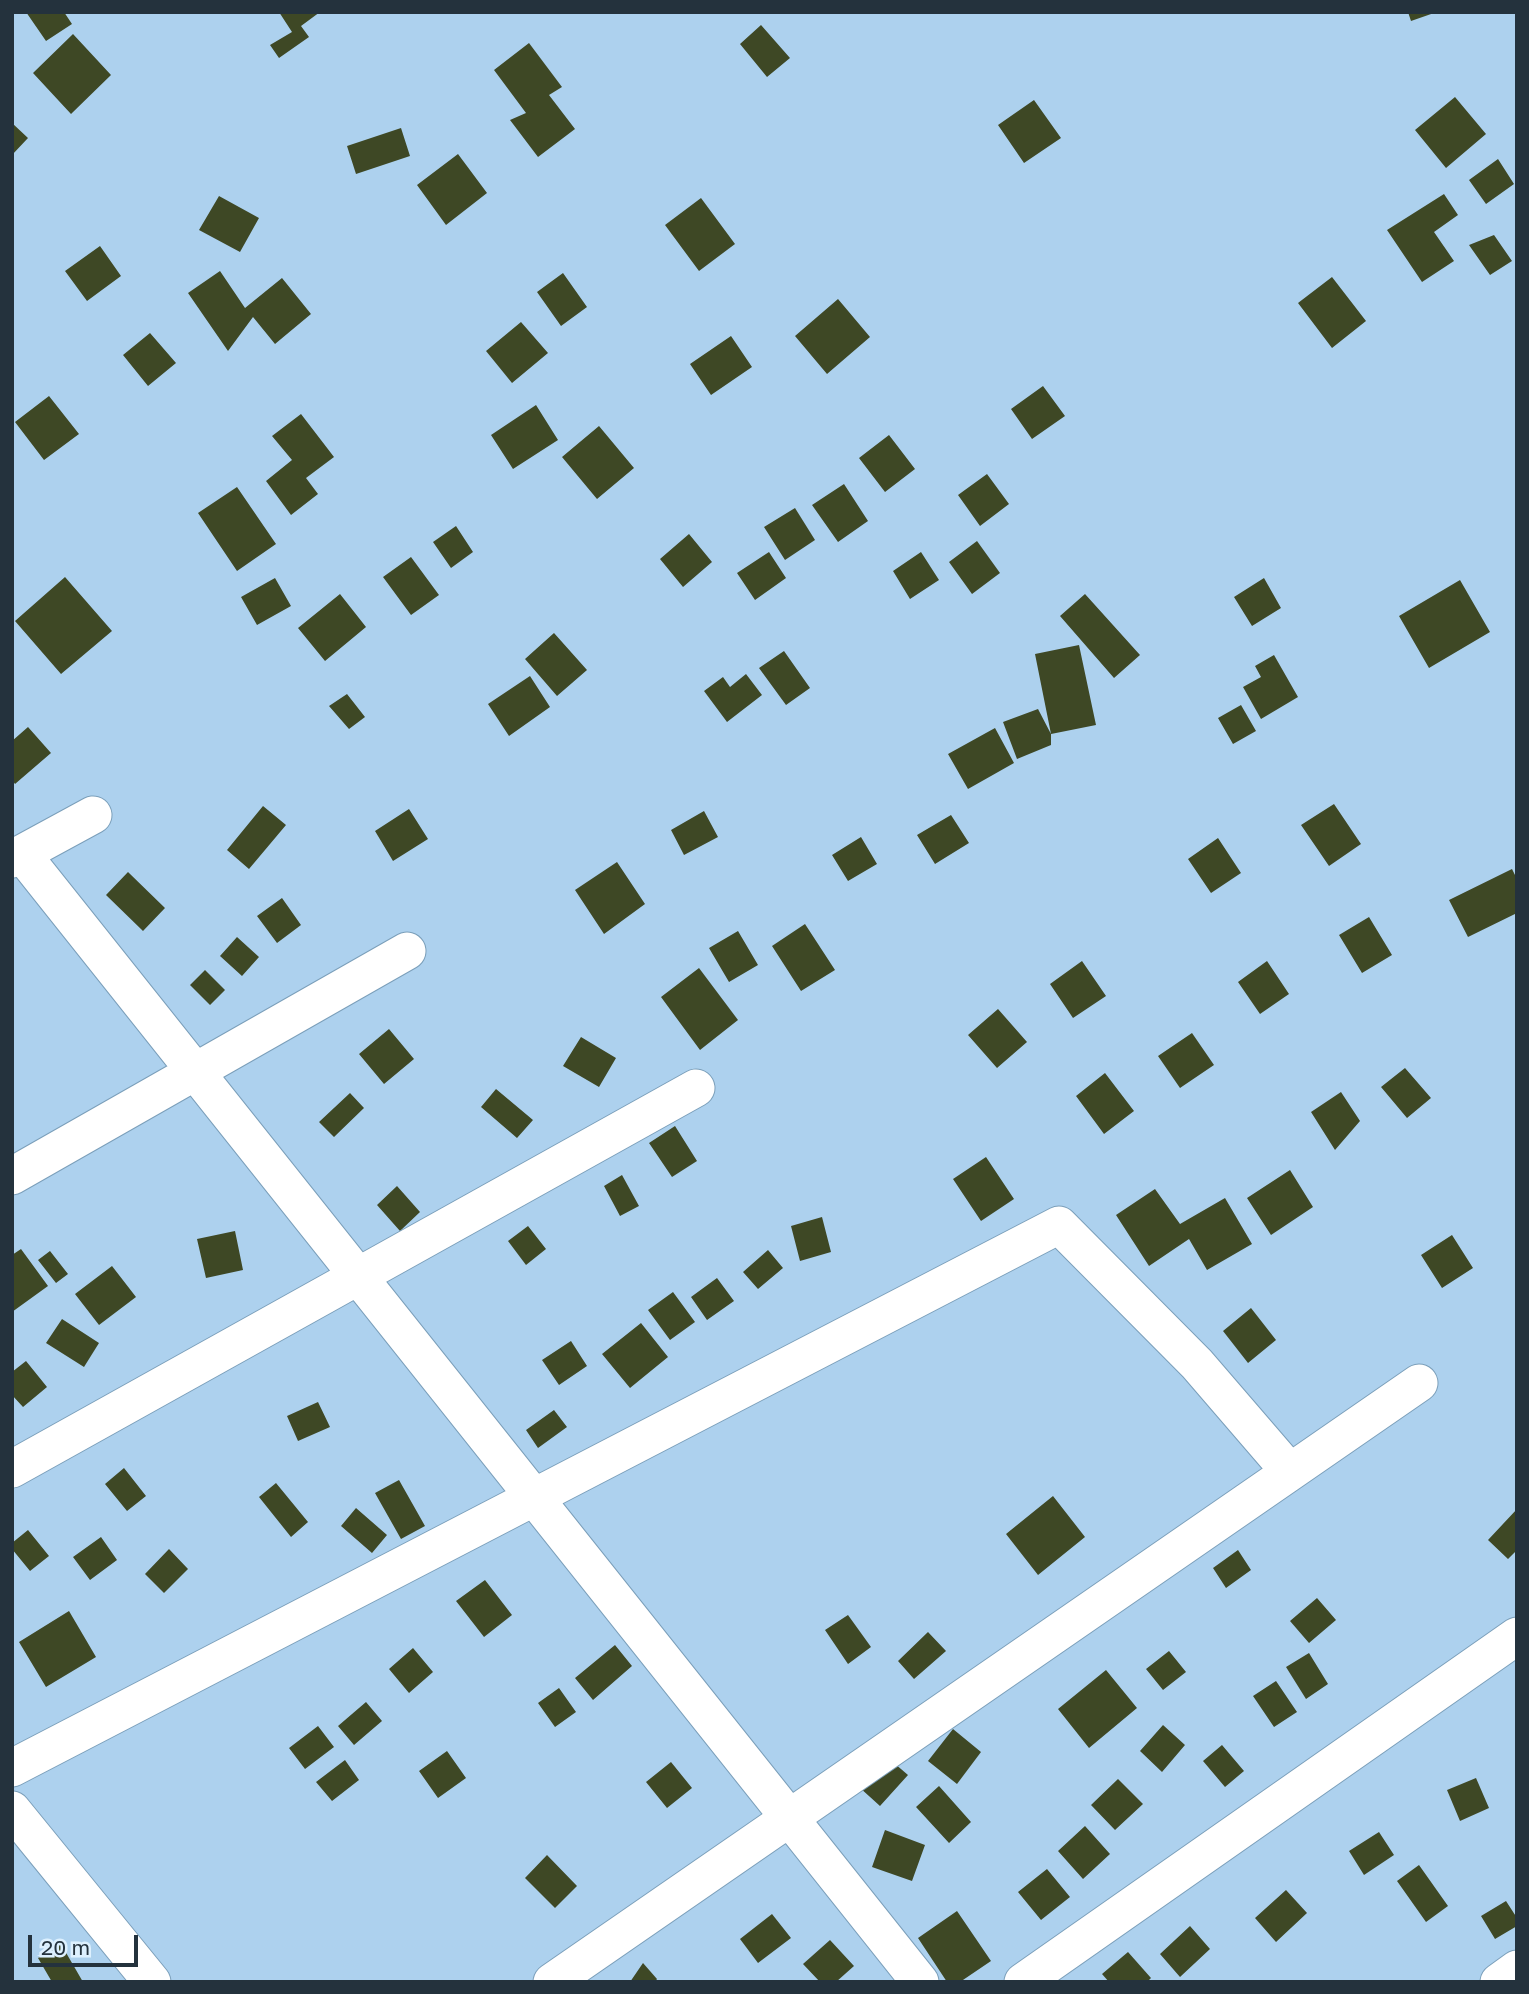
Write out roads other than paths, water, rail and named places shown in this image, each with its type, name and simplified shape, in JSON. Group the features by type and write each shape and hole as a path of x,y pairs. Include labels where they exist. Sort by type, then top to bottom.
{"street":[{"path":"93,816 17,856 196,1072 920,1982"},
{"path":"12,1176 407,951"},
{"path":"12,1469 696,1088"},
{"path":"12,1768 1059,1225 1197,1364 1290,1472"},
{"path":"552,1982 1419,1383"},
{"path":"1023,1982 1517,1636"},
{"path":"12,1810 152,1982"},
{"path":"1499,1982 1517,1969"}]}
